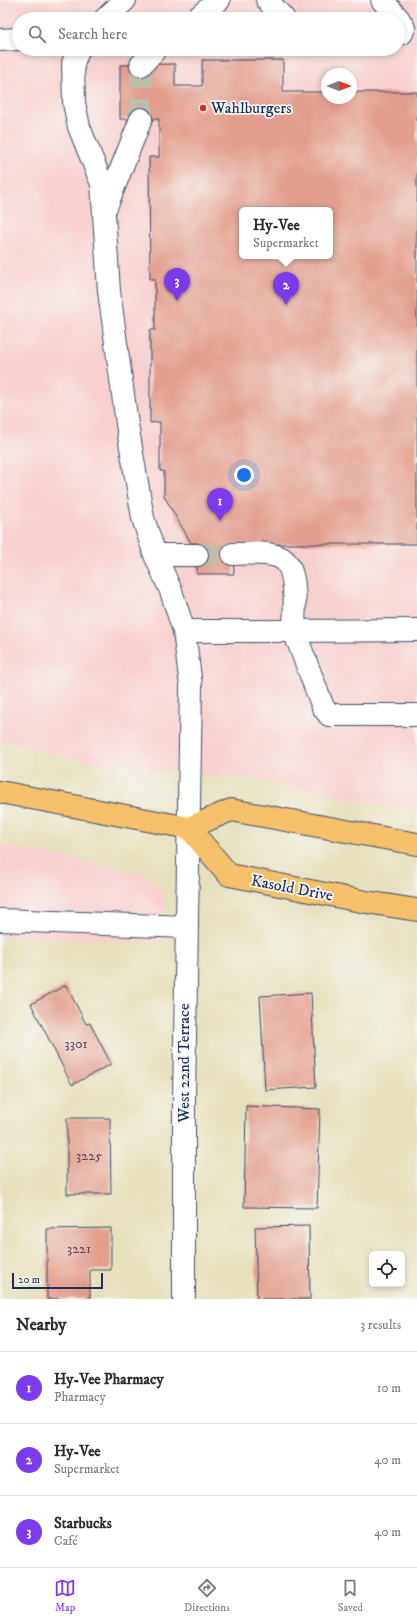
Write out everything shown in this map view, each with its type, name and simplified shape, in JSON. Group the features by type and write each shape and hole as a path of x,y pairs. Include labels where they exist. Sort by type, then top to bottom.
{"main road":[{"path":"0,792 189,828 231,810 417,844"},
{"name":"Kasold Drive","path":"189,828 228,875 366,902 417,910"}],"street":[{"path":"112,12 125,0"},
{"path":"204,12 219,0"},
{"path":"267,0 278,12"},
{"path":"382,0 393,12"},
{"path":"0,40 12,40"},
{"name":"West 22nd Terrace","path":"76,56 73,63 74,103 79,127 102,184 105,210 109,291 127,424 143,518 171,591 184,631 191,686 184,1100 184,1299"},
{"path":"105,210 141,119"},
{"path":"233,554 268,554 280,557 290,567 294,580 294,631 323,707 329,715 417,715"},
{"path":"156,555 197,555"},
{"path":"184,631 417,630"},
{"path":"0,920 186,927"}],"shaded area":[{"path":"0,0 417,0 417,814 397,808 237,776 123,768 69,758 0,741"},
{"path":"0,844 144,874 162,891 165,901 165,943 0,936"}],"building":[{"path":"202,60 283,60 283,92 321,92 321,104 357,104 357,92 417,92 417,544 233,544 234,574 197,574 197,543 191,543 164,496 164,471 160,471 160,422 150,423 150,330 155,330 155,279 150,279 149,157 159,157 159,119 120,119 120,65 175,64 175,86 202,86"},
{"path":"66,985 86,1024 90,1023 111,1064 72,1085 31,1004"},
{"path":"311,993 316,1087 265,1090 260,996"},
{"path":"246,1106 320,1109 317,1208 244,1207"},
{"path":"67,1118 110,1118 111,1194 67,1194"},
{"path":"309,1226 310,1299 257,1299 255,1227"},
{"path":"111,1228 111,1270 90,1270 90,1299 47,1299 47,1229"}],"tunnel":[{"path":"141,65 141,119"},
{"path":"197,555 233,554"}],"place":[{"name":"Wahlburgers","path":"203,108"},
{"name":"Starbucks","path":"177,301"},
{"name":"Hy-Vee","path":"286,305"},
{"name":"Hy-Vee Pharmacy","path":"220,521"}]}
